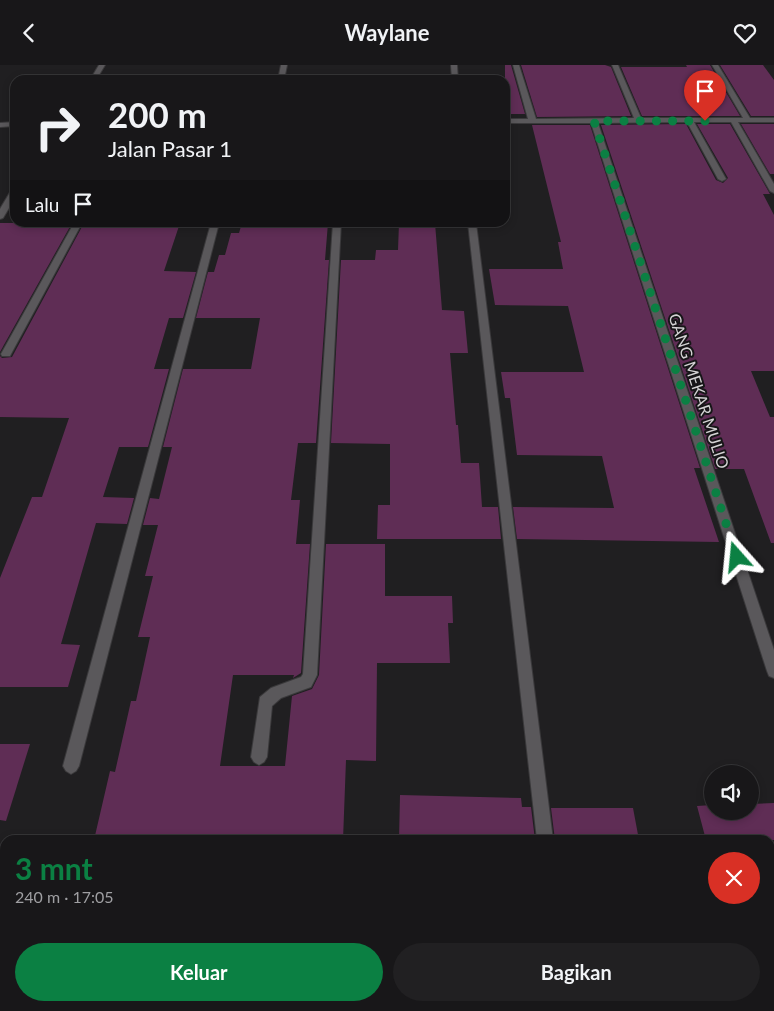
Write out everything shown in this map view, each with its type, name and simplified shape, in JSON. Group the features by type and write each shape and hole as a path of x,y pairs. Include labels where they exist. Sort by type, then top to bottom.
{"street":[{"path":"516,65 533,122"},
{"path":"615,65 639,121"},
{"path":"715,65 748,120"},
{"path":"510,121 774,120"},
{"name":"GANG MEKAR MULIO","path":"594,121 774,671"},
{"path":"690,121 722,179"},
{"path":"734,121 774,191"},
{"path":"0,217 10,200"},
{"path":"6,354 76,227"},
{"path":"71,766 214,227"},
{"path":"259,757 265,702 276,693 306,682 310,675 337,227"},
{"path":"472,227 544,835"}],"building":[{"path":"505,65 511,65 525,114 510,114 510,75 505,75"},
{"path":"521,65 605,65 611,67 631,116 537,117"},
{"path":"686,65 710,65 740,116 642,116 621,67 687,67"},
{"path":"720,65 763,65 774,80 774,116 751,116"},
{"path":"686,124 716,180 723,183 728,178 697,124 730,124 770,194 763,194 774,215 774,371 751,371 770,417 774,417 774,543 771,543 744,469 715,469 601,125"},
{"path":"741,124 774,124 774,174 770,174"},
{"path":"532,125 590,125 700,468 694,468 719,542 517,539 513,507 614,508 602,456 517,455 510,398 505,398 501,372 584,372 568,306 495,305 489,269 563,269 558,242 561,242"},
{"path":"0,223 10,223 10,227 70,227 0,352"},
{"path":"82,227 179,227 164,271 196,272 183,318 169,318 154,369 169,369 148,447 119,447 103,497 134,498 127,524 96,523 61,644 80,645 68,687 0,687 0,578 32,497 42,497 69,418 0,417 0,356 2,358 12,357"},
{"path":"241,227 328,227 325,260 329,260 316,443 298,443 291,500 300,500 296,544 310,544 301,673 293,678 294,675 233,675 220,766 285,766 292,696 312,689 319,675 326,544 385,544 385,596 452,596 453,623 448,623 450,663 377,663 376,761 346,760 343,835 95,835 110,771 115,772 131,701 136,701 150,637 138,637 153,576 145,576 158,525 143,525 150,498 159,499 172,447 163,447 183,369 251,369 260,318 196,318 208,272 214,272 219,255 225,255 231,233 239,233"},
{"path":"399,227 435,227 442,310 464,311 468,353 450,353 461,463 479,463 482,507 498,507 501,539 377,539 378,505 390,505 390,444 331,443 341,260 375,260 376,250 398,250"},
{"path":"0,744 30,744 6,821 0,820"},
{"path":"400,795 521,798 522,807 531,807 534,835 399,835"},
{"path":"774,803 774,835 705,835 697,806 704,806 704,820 759,820 759,804"},
{"path":"551,808 633,808 638,835 554,835"}],"route":[{"path":"705,121 594,121 737,557"}]}
